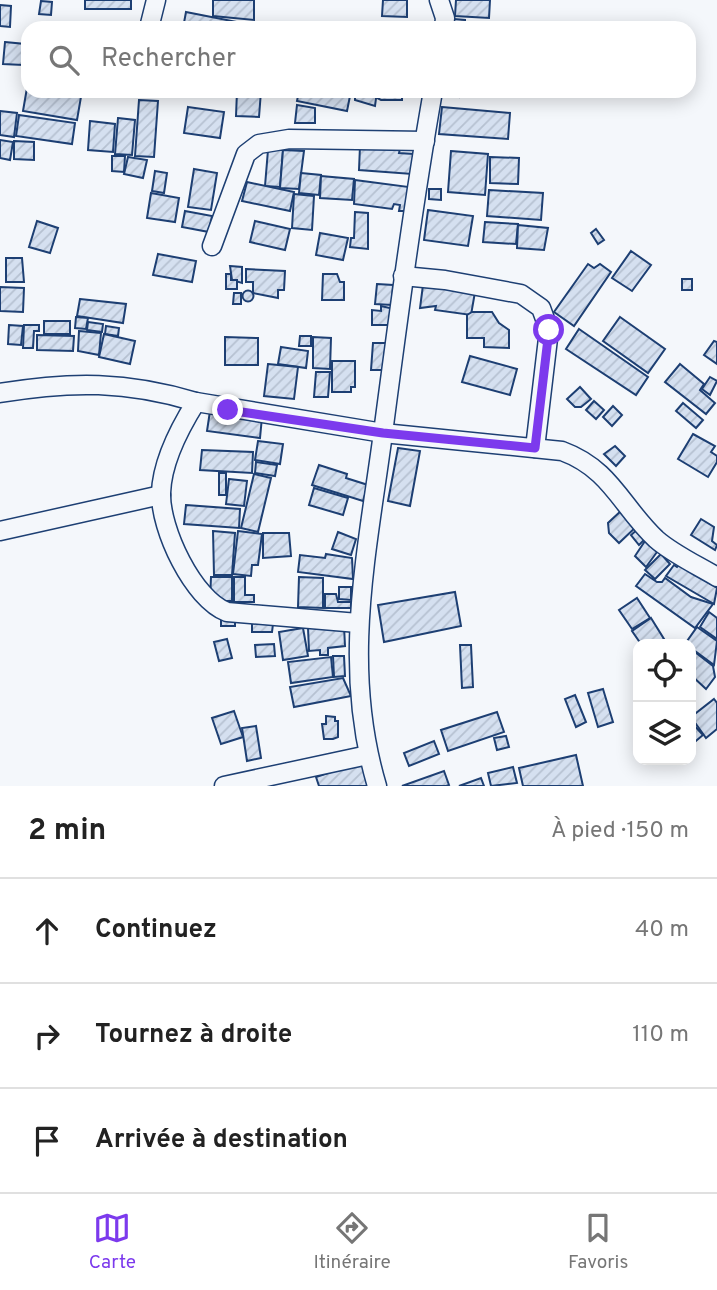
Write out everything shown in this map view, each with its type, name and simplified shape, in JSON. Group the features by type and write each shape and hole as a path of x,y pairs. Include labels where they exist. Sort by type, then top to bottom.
{"street":[{"path":"151,21 156,0"},
{"path":"441,1 443,21"},
{"path":"377,786 360,712 358,623 402,276 432,98"},
{"path":"212,246 246,154 259,144 289,139 425,141"},
{"path":"402,276 445,280 521,294 541,308 549,330 535,448"},
{"path":"0,393 43,386 114,385 153,389 196,402 383,433 562,450 583,458 604,475 659,541 717,577"},
{"path":"196,402 178,436 164,472 161,495 164,516 188,575 214,607 227,612 358,623"},
{"path":"0,531 161,495"},
{"path":"224,786 368,755"}],"building":[{"path":"85,0 131,0 131,9 85,9"},
{"path":"213,0 254,0 254,20 213,16"},
{"path":"383,0 407,0 407,17 382,16"},
{"path":"456,0 490,0 489,18 455,16"},
{"path":"41,1 52,2 51,15 39,14"},
{"path":"0,5 11,6 10,27 0,26"},
{"path":"186,12 232,21 184,21"},
{"path":"5,42 21,44 21,65 3,64"},
{"path":"25,98 81,98 77,120 23,111"},
{"path":"237,98 260,98 259,117 236,116"},
{"path":"298,98 350,98 347,111 297,101"},
{"path":"355,98 376,98 375,106"},
{"path":"377,98 402,98 402,100"},
{"path":"139,100 158,101 154,157 135,156"},
{"path":"297,105 315,108 315,123 295,123"},
{"path":"188,107 224,112 220,138 184,133"},
{"path":"442,107 510,113 508,139 439,134"},
{"path":"0,111 17,113 14,137 0,135"},
{"path":"19,115 75,123 72,144 16,136"},
{"path":"118,118 135,120 132,155 115,154"},
{"path":"90,121 115,124 113,152 88,150"},
{"path":"0,140 13,142 10,160 0,158"},
{"path":"14,141 34,142 34,160 14,159"},
{"path":"360,146 400,149 399,153 414,154 412,174 359,170"},
{"path":"268,150 283,150 280,187 265,186"},
{"path":"283,150 304,151 299,189 280,188"},
{"path":"451,151 488,154 485,195 448,192"},
{"path":"112,156 125,156 124,172 112,171"},
{"path":"128,157 147,160 143,178 124,174"},
{"path":"490,157 519,158 518,184 490,183"},
{"path":"194,169 217,173 211,210 188,207"},
{"path":"155,171 167,173 164,193 152,191"},
{"path":"301,173 321,175 319,195 299,193"},
{"path":"321,176 354,179 352,200 320,198"},
{"path":"355,180 409,187 408,211 399,211 400,205 394,204 392,209 354,204"},
{"path":"247,182 294,192 290,211 242,201"},
{"path":"429,189 441,189 441,200 429,199"},
{"path":"489,190 543,193 541,220 487,216"},
{"path":"151,193 179,198 175,222 147,218"},
{"path":"294,194 314,196 312,230 292,228"},
{"path":"428,210 473,216 468,246 424,240"},
{"path":"185,211 212,216 209,232 182,227"},
{"path":"355,212 368,213 368,249 350,247 351,238 354,238"},
{"path":"37,221 58,228 50,253 29,247"},
{"path":"255,221 290,229 285,250 250,242"},
{"path":"485,222 518,224 516,244 483,242"},
{"path":"518,225 548,228 544,250 517,248"},
{"path":"596,229 604,240 598,244 591,233"},
{"path":"320,233 348,238 343,260 316,255"},
{"path":"631,251 651,265 632,291 612,278"},
{"path":"158,254 196,261 192,282 153,275"},
{"path":"6,258 22,258 24,282 6,282"},
{"path":"588,264 594,268 600,264 611,272 574,326 554,312"},
{"path":"230,266 242,267 242,283 232,280"},
{"path":"246,269 285,271 284,290 278,290 278,298 253,293 253,282 246,282"},
{"path":"226,274 231,274 231,280 237,280 237,289 226,289"},
{"path":"323,274 337,274 340,282 344,282 344,300 322,300"},
{"path":"682,279 692,279 692,290 682,290"},
{"path":"377,284 393,285 392,305 375,304"},
{"path":"423,285 475,292 471,315 435,310 436,306 420,308"},
{"path":"0,287 24,288 23,312 0,311"},
{"path":"248,290 254,296 248,302 242,296"},
{"path":"234,293 241,293 241,304 233,304"},
{"path":"80,299 126,304 123,323 77,316"},
{"path":"381,306 394,309 394,325 372,325 372,310 381,311"},
{"path":"472,312 492,312 499,323 509,330 509,348 484,347 484,338 467,338 467,315"},
{"path":"76,317 88,318 86,329 75,328"},
{"path":"620,317 665,349 648,373 603,341"},
{"path":"44,321 70,321 70,334 44,334"},
{"path":"88,322 103,324 102,332 87,330"},
{"path":"9,325 23,326 21,345 8,344"},
{"path":"24,325 39,325 39,331 34,331 33,348 23,348"},
{"path":"106,326 119,328 118,336 105,334"},
{"path":"579,329 648,377 636,395 566,349"},
{"path":"79,331 101,333 99,355 78,351"},
{"path":"104,334 135,341 130,364 99,357"},
{"path":"37,335 74,336 73,351 37,350"},
{"path":"300,336 311,336 311,346 299,346"},
{"path":"225,337 258,338 258,365 225,365"},
{"path":"313,337 331,338 330,369 313,368"},
{"path":"714,341 717,342 717,364 704,355"},
{"path":"373,343 389,343 389,370 371,370"},
{"path":"281,347 308,351 306,368 278,364"},
{"path":"470,356 517,369 510,395 462,382"},
{"path":"332,361 355,361 355,387 351,387 351,392 332,392"},
{"path":"268,364 298,367 294,399 264,396"},
{"path":"680,364 704,384 700,390 715,403 706,414 665,382"},
{"path":"316,372 330,372 328,397 314,397"},
{"path":"710,377 717,381 710,395 702,389"},
{"path":"580,387 591,399 581,407 575,407 567,399"},
{"path":"594,401 604,410 596,419 586,410"},
{"path":"683,403 703,420 696,428 676,411"},
{"path":"613,406 622,415 612,426 603,417"},
{"path":"210,411 262,417 260,438 207,431"},
{"path":"693,434 715,446 711,452 717,456 717,462 708,477 678,459"},
{"path":"258,441 283,444 280,464 255,460"},
{"path":"615,446 625,456 616,466 604,454"},
{"path":"398,448 420,451 410,506 388,501"},
{"path":"202,450 253,452 252,473 200,470"},
{"path":"256,462 277,465 275,476 255,473"},
{"path":"319,465 347,474 346,478 368,485 363,501 312,485"},
{"path":"219,473 226,473 226,495 219,495"},
{"path":"254,474 271,478 258,532 241,528"},
{"path":"229,479 247,481 244,506 226,504"},
{"path":"314,488 348,498 343,515 309,505"},
{"path":"186,505 240,509 239,528 184,524"},
{"path":"622,510 637,526 619,543 609,533 608,523"},
{"path":"701,519 714,527 712,541 717,545 715,550 691,535"},
{"path":"639,528 647,537 639,545 631,535"},
{"path":"213,531 235,533 232,575 214,575"},
{"path":"238,531 262,534 258,565 252,565 251,576 233,574"},
{"path":"338,532 356,539 351,555 332,549"},
{"path":"263,533 289,533 291,556 263,558"},
{"path":"645,541 657,552 646,567 635,556"},
{"path":"326,554 352,558 353,579 298,572 300,555 325,558"},
{"path":"661,554 670,564 655,579 645,570"},
{"path":"680,564 717,588 714,604 666,576 674,565 677,567"},
{"path":"645,574 657,582 662,582 665,578 691,597 713,604 695,628 636,586"},
{"path":"211,577 232,577 232,601 210,601"},
{"path":"234,577 245,577 245,595 254,595 254,602 234,602"},
{"path":"299,577 323,578 323,608 298,607"},
{"path":"339,587 351,587 351,600 339,599"},
{"path":"455,592 461,626 384,642 378,605"},
{"path":"325,594 336,594 338,602 351,602 351,608 325,608"},
{"path":"637,598 650,618 632,629 619,610"},
{"path":"709,612 717,618 717,639 700,627"},
{"path":"221,613 235,613 235,626 221,626"},
{"path":"651,618 664,639 638,639 632,631"},
{"path":"252,623 273,624 272,632 252,632"},
{"path":"344,626 345,646 328,648 328,655 320,655 320,650 309,651 308,628"},
{"path":"697,627 717,641 714,665 696,652 696,639 689,639"},
{"path":"303,628 308,656 283,660 279,632"},
{"path":"227,639 232,658 219,661 214,642"},
{"path":"274,644 275,656 256,657 255,645"},
{"path":"460,645 471,645 473,687 462,688"},
{"path":"696,653 713,666 715,677 706,689 696,680"},
{"path":"333,656 344,656 345,676 334,677"},
{"path":"331,657 333,677 291,683 288,662"},
{"path":"343,678 351,696 294,707 290,687"},
{"path":"603,689 613,722 598,727 588,693"},
{"path":"575,695 586,722 576,727 565,699"},
{"path":"714,699 717,703 717,729 706,738 696,724 696,713"},
{"path":"234,711 243,737 221,744 212,718"},
{"path":"497,712 504,732 448,751 441,730"},
{"path":"326,716 335,717 335,721 338,721 338,737 324,739 322,724 326,724"},
{"path":"256,726 261,758 247,761 242,728"},
{"path":"696,727 703,735 696,741"},
{"path":"506,736 509,747 497,750 494,738"},
{"path":"434,741 439,754 409,766 404,753"},
{"path":"576,755 583,786 523,786 519,768"},
{"path":"365,761 374,786 319,786 316,777"},
{"path":"513,767 517,783 491,786 488,773"},
{"path":"444,771 449,785 402,786"},
{"path":"481,778 484,786 459,786"}],"route":[{"path":"228,410 383,433 535,448 549,330"}]}
